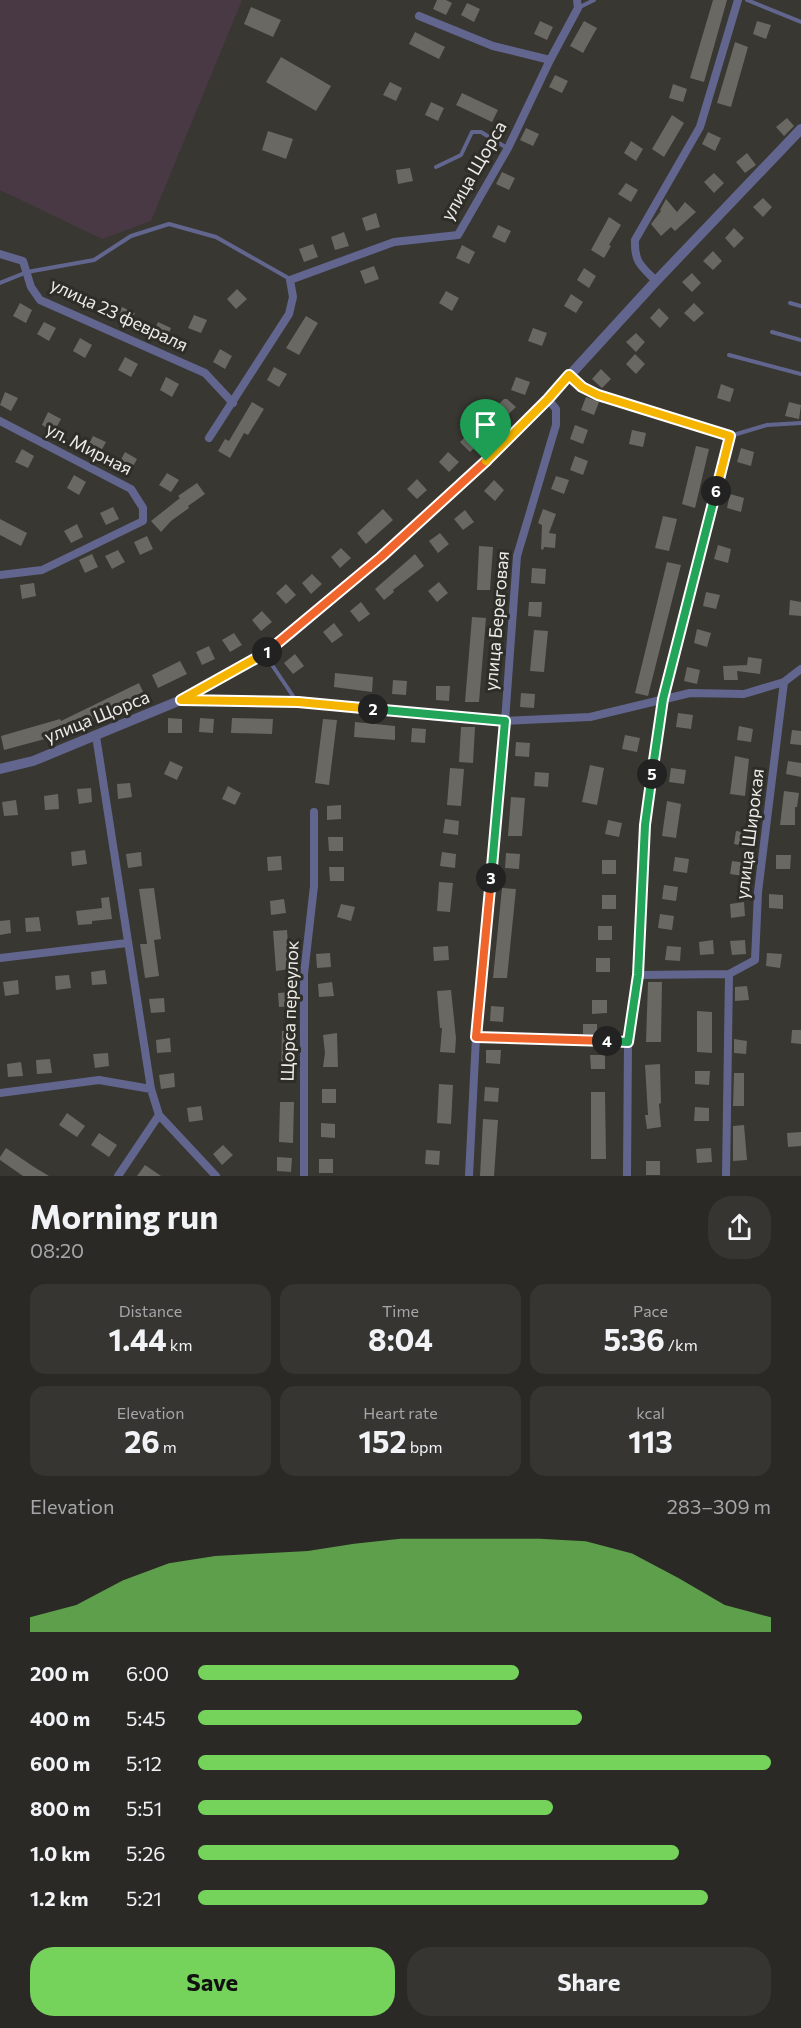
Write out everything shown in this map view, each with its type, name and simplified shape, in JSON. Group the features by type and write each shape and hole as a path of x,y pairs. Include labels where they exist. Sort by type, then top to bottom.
{"street":[{"path":"656,281 638,262 635,240 700,127 738,0"},
{"name":"улица Щорса","path":"290,280 394,242 458,234 508,148 577,4"},
{"path":"419,16 493,46 550,60"},
{"name":"улица Щорса","path":"0,769 33,761 181,700 264,654 292,633 381,557 486,461 548,399 656,281 801,129"},
{"name":"улица 23 февраля","path":"0,254 23,261 31,287 40,300 205,373 233,403"},
{"path":"209,438 289,314 292,297 290,280"},
{"name":"улица Береговая","path":"469,1176 476,1037 505,721 517,556 556,425 556,408 548,399"},
{"name":"ул. Мирная","path":"0,422 131,489 143,508 143,521 42,570 2,573"},
{"path":"627,1176 628,1042 638,975 645,825 663,699 730,436"},
{"path":"181,700 298,702 505,721 590,717 690,693 744,694 784,682 801,669"},
{"name":"улица Широкая","path":"638,975 729,974 755,960 758,892 784,682"},
{"path":"96,735 151,1089 159,1115 216,1176"},
{"name":"Щорса переулок","path":"304,1176 304,974 314,886 314,812"},
{"path":"0,958 127,943"},
{"path":"726,1176 729,974"},
{"path":"476,1037 628,1042"},
{"path":"0,1093 99,1080 151,1089"},
{"path":"118,1176 159,1115"}],"lane":[{"path":"577,4 594,0"},
{"path":"747,0 801,22"},
{"path":"436,167 461,155 472,132 481,132 508,148"},
{"path":"0,283 27,272 94,260 131,236 169,224 216,237 290,280"},
{"path":"790,303 801,306"},
{"path":"772,332 801,340"},
{"path":"729,355 801,374"},
{"path":"569,375 582,387 598,395 730,436 766,425 801,423"},
{"path":"264,654 298,702"}],"shaded area":[{"path":"0,0 242,0 151,221 102,239 0,190"}],"building":[{"path":"437,0 452,3 446,15 433,9"},
{"path":"713,0 727,0 704,82 690,78"},
{"path":"467,3 480,9 474,22 461,15"},
{"path":"251,7 281,20 273,37 244,24"},
{"path":"540,21 553,27 547,40 534,34"},
{"path":"584,21 597,28 583,53 570,46"},
{"path":"757,21 771,25 766,39 753,34"},
{"path":"415,32 445,47 439,59 409,44"},
{"path":"735,42 748,47 731,107 717,103"},
{"path":"281,57 331,86 316,111 266,82"},
{"path":"555,75 568,81 562,93 549,87"},
{"path":"390,82 402,88 396,101 383,95"},
{"path":"673,84 687,89 683,102 669,98"},
{"path":"462,93 498,110 492,122 456,105"},
{"path":"431,102 444,108 438,121 425,115"},
{"path":"672,115 684,123 664,157 652,149"},
{"path":"787,118 794,126 784,136 776,127"},
{"path":"526,128 539,134 533,146 520,140"},
{"path":"268,131 293,139 286,159 262,150"},
{"path":"708,132 721,138 715,151 702,144"},
{"path":"631,141 643,149 636,161 624,153"},
{"path":"747,153 756,165 745,173 736,162"},
{"path":"410,168 413,181 398,184 396,170"},
{"path":"502,172 515,178 509,190 496,184"},
{"path":"714,173 724,183 714,193 704,182"},
{"path":"626,183 638,190 631,202 618,194"},
{"path":"763,198 772,207 763,217 753,207"},
{"path":"666,199 677,212 685,202 696,212 675,231 671,227 661,236 651,224 661,211"},
{"path":"376,213 380,227 366,231 362,218"},
{"path":"609,217 621,225 604,258 591,250"},
{"path":"498,225 511,231 505,243 492,237"},
{"path":"734,228 744,238 734,248 725,238"},
{"path":"344,232 349,246 335,250 331,237"},
{"path":"313,244 318,257 304,262 299,249"},
{"path":"462,245 475,252 469,264 456,258"},
{"path":"713,251 722,261 713,270 703,261"},
{"path":"374,266 379,279 365,284 360,271"},
{"path":"584,268 596,276 589,288 577,280"},
{"path":"692,273 701,283 692,292 682,282"},
{"path":"237,289 247,299 236,309 227,299"},
{"path":"446,291 459,298 452,311 439,303"},
{"path":"571,294 583,302 576,313 564,306"},
{"path":"20,303 32,310 26,323 13,316"},
{"path":"694,303 704,313 694,322 684,313"},
{"path":"122,307 135,313 129,325 116,319"},
{"path":"659,308 669,318 660,328 650,318"},
{"path":"194,315 207,320 201,333 188,328"},
{"path":"306,316 318,323 299,355 286,348"},
{"path":"44,322 56,328 49,341 37,334"},
{"path":"158,322 171,328 165,341 152,336"},
{"path":"533,328 547,333 542,346 528,341"},
{"path":"636,333 645,342 636,352 626,342"},
{"path":"80,338 92,345 85,358 73,351"},
{"path":"220,349 232,356 225,369 213,362"},
{"path":"635,354 645,364 636,374 626,364"},
{"path":"125,357 138,364 131,377 118,370"},
{"path":"274,367 287,374 279,387 267,380"},
{"path":"601,369 611,379 602,388 592,379"},
{"path":"166,377 179,384 172,397 160,390"},
{"path":"516,377 530,382 525,395 511,390"},
{"path":"721,384 734,389 730,402 717,398"},
{"path":"5,392 18,398 11,411 0,405"},
{"path":"586,397 599,402 594,415 581,410"},
{"path":"504,399 516,407 470,452 460,442"},
{"path":"252,402 264,409 248,435 244,433 230,458 218,451 225,439 229,441"},
{"path":"789,402 801,405 799,419 785,416"},
{"path":"48,412 61,419 54,432 42,425"},
{"path":"575,425 588,430 583,444 570,439"},
{"path":"632,430 646,433 643,447 629,444"},
{"path":"93,436 106,442 99,455 87,448"},
{"path":"696,446 709,449 695,508 682,504"},
{"path":"741,448 754,452 751,466 737,462"},
{"path":"22,449 34,456 28,468 15,462"},
{"path":"125,452 137,459 130,472 118,465"},
{"path":"448,452 459,462 449,472 439,462"},
{"path":"575,456 588,461 583,475 570,470"},
{"path":"167,473 179,480 171,492 159,485"},
{"path":"74,475 86,482 79,495 67,488"},
{"path":"556,476 569,480 564,494 551,489"},
{"path":"417,479 427,490 417,499 407,489"},
{"path":"494,480 504,490 495,501 484,491"},
{"path":"197,483 205,494 188,506 189,508 171,521 161,532 151,521 180,498 178,496"},
{"path":"730,494 744,498 741,512 727,508"},
{"path":"113,507 119,519 106,525 100,513"},
{"path":"383,509 393,520 366,544 357,533"},
{"path":"543,509 556,514 549,533 556,534 555,548 544,547 543,550 541,549 542,525 538,523"},
{"path":"465,510 474,522 463,530 454,519"},
{"path":"663,516 677,519 669,551 655,548"},
{"path":"0,519 27,533 21,546 0,535"},
{"path":"77,524 83,537 71,543 64,531"},
{"path":"440,533 449,544 438,553 429,541"},
{"path":"147,536 153,549 140,555 134,542"},
{"path":"718,545 731,549 728,563 714,559"},
{"path":"479,546 493,547 490,590 477,590"},
{"path":"341,548 351,558 340,568 331,557"},
{"path":"118,550 125,562 112,569 105,556"},
{"path":"92,554 98,567 85,573 79,560"},
{"path":"415,554 424,566 384,600 375,589"},
{"path":"667,562 681,565 648,696 635,693"},
{"path":"532,568 546,569 545,584 531,583"},
{"path":"312,574 322,584 311,594 302,583"},
{"path":"439,582 448,593 437,602 428,591"},
{"path":"34,583 36,596 22,599 20,585"},
{"path":"286,584 296,595 286,604 276,593"},
{"path":"706,592 720,595 716,609 703,606"},
{"path":"790,600 801,602 801,616 789,615"},
{"path":"361,602 370,614 359,622 350,611"},
{"path":"529,602 542,602 541,617 528,616"},
{"path":"262,611 272,622 261,631 252,620"},
{"path":"472,617 486,618 479,702 465,702"},
{"path":"334,623 343,635 332,643 323,632"},
{"path":"697,629 711,633 707,647 694,643"},
{"path":"534,630 548,631 544,672 530,671"},
{"path":"234,633 242,645 230,652 222,640"},
{"path":"209,646 215,659 202,665 196,652"},
{"path":"295,654 304,666 293,674 284,663"},
{"path":"748,657 762,659 760,674 737,671 738,680 724,680 723,666 747,665"},
{"path":"180,661 187,674 158,688 152,675"},
{"path":"687,667 700,670 697,684 684,681"},
{"path":"335,673 373,677 372,692 334,687"},
{"path":"393,680 407,681 406,695 392,694"},
{"path":"139,683 145,696 71,732 4,750 1,736 60,719 61,721"},
{"path":"436,686 450,686 449,701 436,700"},
{"path":"521,693 535,694 534,708 520,707"},
{"path":"678,713 693,715 691,729 676,727"},
{"path":"168,718 182,719 182,733 168,733"},
{"path":"200,718 214,719 213,733 199,732"},
{"path":"232,718 273,719 272,734 231,733"},
{"path":"323,719 337,720 329,785 315,783"},
{"path":"355,722 395,726 395,740 354,737"},
{"path":"739,726 753,729 751,742 737,740"},
{"path":"461,727 475,727 473,763 459,762"},
{"path":"412,728 426,729 425,743 411,742"},
{"path":"792,730 801,731 801,745 790,744"},
{"path":"625,735 640,738 637,752 622,749"},
{"path":"516,742 530,743 529,757 515,756"},
{"path":"735,756 749,759 745,796 730,794"},
{"path":"170,761 183,767 177,780 164,774"},
{"path":"788,761 801,763 801,777 786,774"},
{"path":"590,765 604,768 597,805 582,802"},
{"path":"450,768 464,769 461,806 447,805"},
{"path":"671,768 686,770 684,784 669,782"},
{"path":"535,772 549,773 548,787 534,786"},
{"path":"130,783 132,797 118,799 117,784"},
{"path":"228,786 241,793 235,805 222,799"},
{"path":"91,788 92,802 79,804 77,789"},
{"path":"784,791 799,793 797,807 795,807 795,825 780,825"},
{"path":"58,794 59,809 45,810 44,796"},
{"path":"511,797 525,798 522,836 508,836"},
{"path":"16,800 18,815 4,816 2,802"},
{"path":"667,801 681,804 676,838 662,836"},
{"path":"341,805 341,819 327,820 327,806"},
{"path":"445,819 459,821 458,835 443,833"},
{"path":"608,820 622,823 619,837 605,834"},
{"path":"736,831 750,833 748,847 734,844"},
{"path":"328,837 343,837 343,851 329,851"},
{"path":"85,850 87,864 72,866 71,852"},
{"path":"141,852 142,866 128,868 126,854"},
{"path":"442,852 456,854 455,868 440,866"},
{"path":"506,853 520,854 519,869 505,868"},
{"path":"776,855 791,855 790,869 776,869"},
{"path":"281,856 282,870 268,871 267,857"},
{"path":"675,857 689,859 687,873 673,871"},
{"path":"602,860 616,860 616,874 602,874"},
{"path":"732,861 746,863 744,876 730,874"},
{"path":"329,867 344,867 344,881 330,881"},
{"path":"439,882 453,883 450,912 437,911"},
{"path":"664,885 678,887 676,901 662,899"},
{"path":"154,888 161,939 154,940 159,976 145,978 140,944 147,944 139,889"},
{"path":"502,888 516,889 507,978 493,978"},
{"path":"769,894 783,895 783,909 769,908"},
{"path":"602,895 616,895 616,909 602,909"},
{"path":"109,897 112,919 78,925 76,911 102,908 101,898"},
{"path":"284,899 286,913 271,915 270,901"},
{"path":"744,902 745,916 731,918 730,904"},
{"path":"341,904 355,907 351,921 337,917"},
{"path":"660,914 674,916 672,930 658,928"},
{"path":"39,917 41,931 26,932 25,918"},
{"path":"10,920 11,933 0,935 0,921"},
{"path":"598,926 612,926 612,940 598,940"},
{"path":"287,930 290,969 276,971 273,931"},
{"path":"713,940 714,954 700,955 699,942"},
{"path":"745,940 746,954 732,955 730,941"},
{"path":"448,946 449,960 434,961 433,947"},
{"path":"667,946 681,947 680,961 665,960"},
{"path":"330,953 331,967 317,968 316,954"},
{"path":"767,953 782,954 780,968 766,966"},
{"path":"596,958 610,958 610,972 596,972"},
{"path":"105,970 107,984 92,985 91,972"},
{"path":"69,975 71,988 56,990 55,976"},
{"path":"18,980 19,994 5,996 3,982"},
{"path":"332,982 334,996 319,997 318,984"},
{"path":"648,982 662,982 661,1042 646,1042"},
{"path":"747,986 749,1000 735,1001 735,987"},
{"path":"451,990 456,1038 455,1053 440,1052 442,1028 440,1028 437,991"},
{"path":"292,992 293,1006 279,1007 278,993"},
{"path":"164,998 165,1012 151,1013 149,999"},
{"path":"592,1000 607,1000 607,1013 592,1014"},
{"path":"491,1006 504,1007 503,1022 490,1021"},
{"path":"697,1011 712,1012 712,1053 697,1052"},
{"path":"583,1024 597,1024 597,1035 583,1034"},
{"path":"792,1030 801,1030 801,1044 791,1043"},
{"path":"282,1031 297,1031 295,1073 281,1073"},
{"path":"337,1033 338,1067 323,1067 325,1053 323,1035"},
{"path":"170,1038 171,1052 157,1053 156,1040"},
{"path":"734,1039 747,1041 746,1054 734,1053"},
{"path":"486,1050 501,1050 500,1064 486,1063"},
{"path":"108,1053 109,1066 95,1068 93,1054"},
{"path":"590,1055 605,1055 605,1069 591,1069"},
{"path":"50,1059 52,1073 37,1074 36,1060"},
{"path":"21,1062 23,1076 8,1077 7,1064"},
{"path":"660,1064 661,1127 647,1129 645,1065"},
{"path":"695,1071 710,1071 709,1085 695,1084"},
{"path":"174,1073 175,1087 161,1089 159,1075"},
{"path":"734,1073 744,1073 744,1106 733,1106"},
{"path":"439,1084 453,1085 451,1124 437,1123"},
{"path":"485,1087 499,1088 498,1102 484,1101"},
{"path":"322,1089 336,1089 336,1103 322,1103"},
{"path":"591,1092 605,1092 606,1159 591,1159"},
{"path":"280,1102 294,1102 293,1143 279,1142"},
{"path":"201,1106 203,1120 189,1122 187,1108"},
{"path":"695,1107 709,1108 709,1121 694,1121"},
{"path":"67,1113 85,1126 77,1137 59,1125"},
{"path":"483,1119 498,1120 494,1176 480,1176"},
{"path":"321,1123 335,1124 335,1138 321,1137"},
{"path":"744,1125 747,1160 733,1161 733,1126"},
{"path":"801,1132 801,1146 788,1147 787,1133"},
{"path":"99,1133 117,1145 109,1157 91,1145"},
{"path":"223,1145 233,1155 222,1165 213,1154"},
{"path":"6,1148 49,1176 23,1176 0,1160"},
{"path":"711,1148 712,1162 697,1163 696,1149"},
{"path":"426,1150 440,1151 439,1165 425,1164"},
{"path":"277,1157 292,1158 291,1172 277,1171"},
{"path":"319,1159 333,1159 333,1173 319,1173"},
{"path":"646,1161 660,1161 660,1175 646,1175"},
{"path":"145,1165 161,1176 137,1176"}],"route":[{"path":"569,375 582,387 598,395 730,436 663,699 645,825 638,975 628,1042 476,1037 505,721 298,702 181,700 264,654 292,633 381,557 486,461 569,375"}]}
